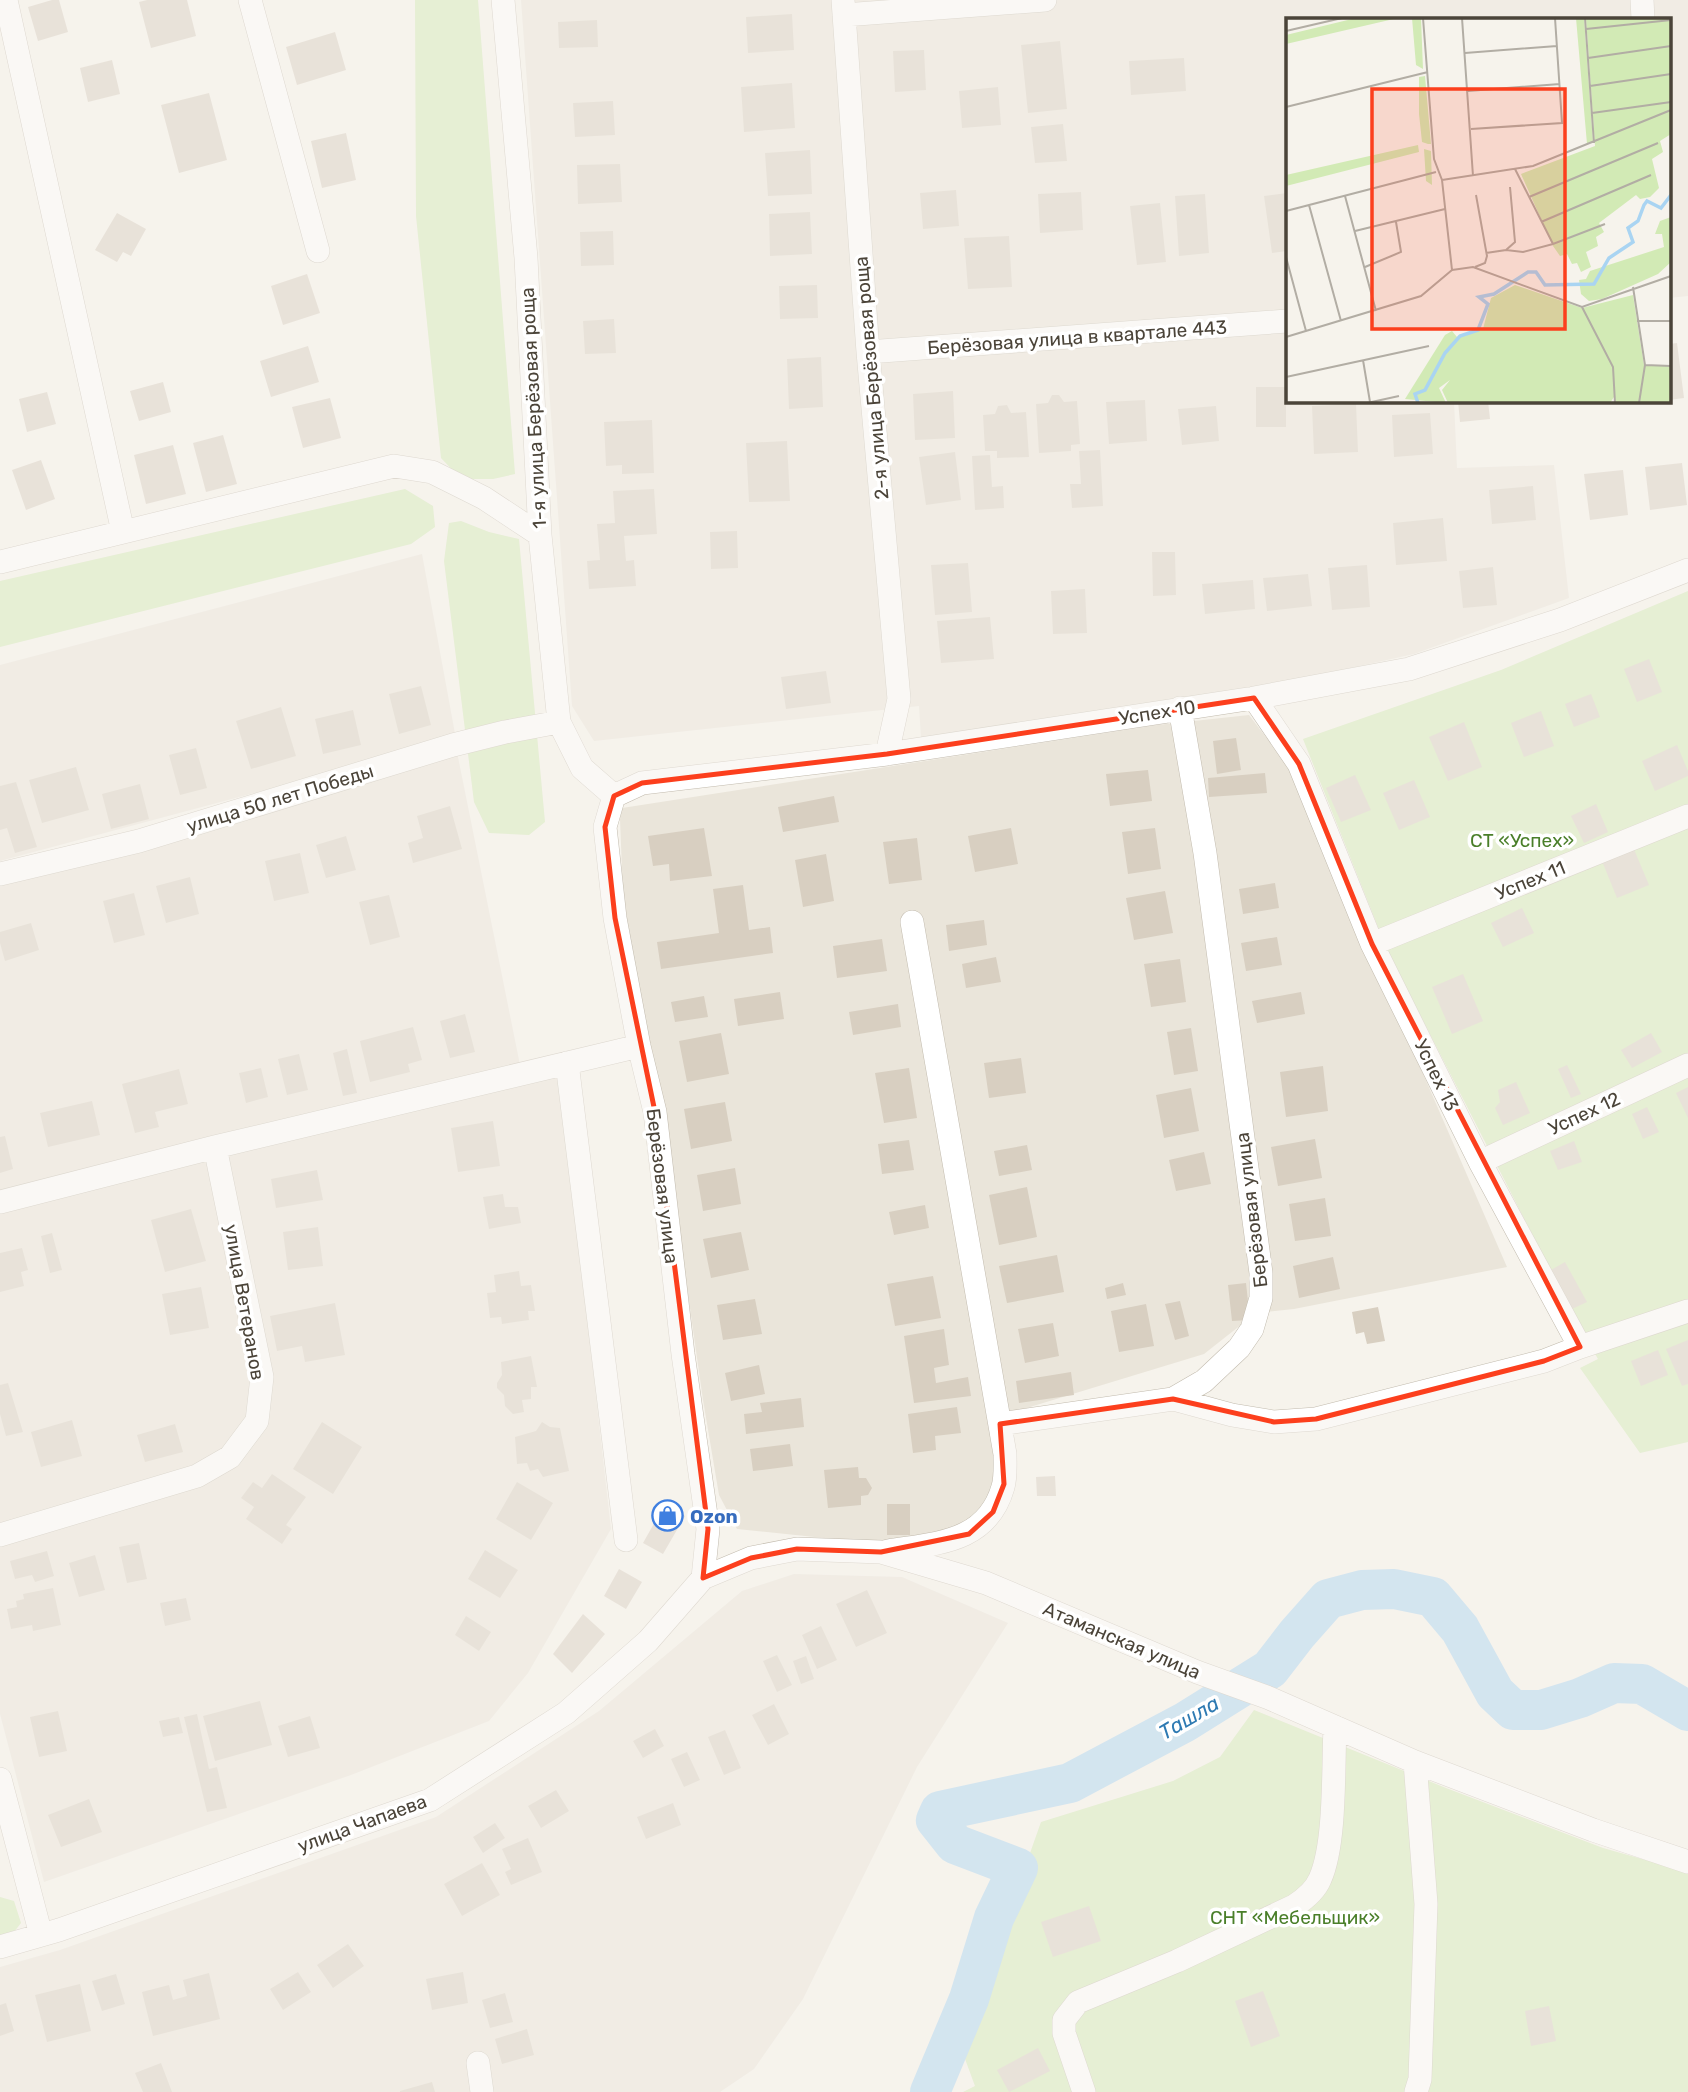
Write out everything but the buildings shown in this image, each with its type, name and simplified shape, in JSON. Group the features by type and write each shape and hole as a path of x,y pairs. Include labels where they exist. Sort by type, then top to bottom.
{"street":[{"path":"6,0 123,531"},
{"path":"250,0 318,251"},
{"name":"1-я улица Берёзовая роща","path":"503,0 526,258 540,535 559,722 582,768 614,796"},
{"path":"843,7 1045,0"},
{"path":"1642,0 1643,18"},
{"name":"2-я улица Берёзовая роща","path":"843,7 868,352 899,699 887,754"},
{"name":"Берёзовая улица в квартале 443","path":"868,352 1286,321"},
{"path":"0,562 394,466 432,472 484,498 540,535"},
{"name":"Успех 10","path":"614,796 642,783 887,754 1254,698 1409,669 1560,620 1688,570"},
{"name":"Успех 13","path":"1254,698 1299,764 1372,944 1480,1161 1580,1347"},
{"name":"Берёзовая улица","path":"1000,1424 1173,1399 1204,1381 1239,1348 1252,1329 1261,1298 1261,1273 1205,853 1180,708"},
{"name":"улица 50 лет Победы","path":"0,874 139,841 453,746 505,732 559,722"},
{"name":"Берёзовая улица","path":"614,796 605,827 615,918 639,1046 655,1112 683,1354 708,1530 703,1578"},
{"name":"Успех 11","path":"1372,944 1688,816"},
{"path":"881,1552 935,1544 969,1534 993,1512 1004,1484 1005,1454 912,922"},
{"path":"0,1202 215,1147 639,1046"},
{"path":"567,1063 626,1540"},
{"name":"Успех 12","path":"1480,1161 1688,1065"},
{"name":"улица Ветеранов","path":"0,1535 197,1476 230,1457 257,1421 262,1377 215,1147"},
{"path":"1173,1399 1232,1415 1274,1422 1316,1419 1544,1361 1688,1311"},
{"name":"Атаманская улица","path":"703,1578 751,1558 797,1549 881,1552 986,1583 1197,1672 1269,1698 1415,1762 1593,1830 1688,1862"},
{"name":"улица Чапаева","path":"0,1947 41,1936 430,1800 566,1713 648,1641 703,1578"},
{"path":"1084,2092 1064,2034 1064,2020 1078,2002 1177,1961 1294,1906 1308,1896 1320,1880 1329,1843 1335,1727"},
{"path":"1415,1762 1426,1904 1420,2079 1416,2092"},
{"path":"0,1779 41,1936"},
{"path":"478,2063 482,2092"}],"highlighted area":[{"path":"1254,698 1299,764 1372,944 1580,1347 1544,1361 1316,1419 1274,1422 1173,1399 1000,1424 1004,1484 993,1512 969,1534 881,1552 797,1549 751,1558 703,1578 708,1529 655,1112 615,918 605,827 614,796 642,783 887,754"}],"shaded area":[{"path":"521,0 1688,0 1688,296 1670,298 1670,18 1286,18 1286,402 1454,402 1457,468 1554,465 1569,598 1414,654 1269,686 921,738 919,706 594,741 572,706"},
{"path":"422,554 456,739 0,861 0,665"},
{"path":"1249,715 1291,770 1507,1267 1294,1309 1256,1313 1204,1354 994,1418 997,1496 969,1528 901,1546 737,1529 719,1495 703,1400 662,1111 623,896 620,819 622,808 1157,725"},
{"path":"457,752 520,1065 0,1192 0,876"},
{"path":"559,1070 611,1529 528,1673 489,1721 351,1775 44,1882 0,1714 0,1210"},
{"path":"794,1574 902,1577 1008,1623 917,1767 803,1999 754,2069 720,2092 0,2092 0,1967 60,1950 436,1817 599,1711 742,1591"}],"green space":[{"path":"415,0 478,0 515,474 493,479 461,479 441,458 416,216"},
{"path":"405,489 433,506 435,527 411,544 0,647 0,581"},
{"path":"461,521 489,532 519,539 545,822 529,835 489,833 474,802 444,561 449,523"},
{"name":"СТ «Успех»","path":"1688,591 1688,1442 1640,1453 1580,1368 1598,1359 1388,952 1303,739 1501,670"},
{"name":"СНТ «Мебельщик»","path":"1254,1710 1603,1848 1688,1872 1688,2092 963,2092 975,2086 961,2048 1041,1822 1173,1781 1220,1757"},
{"path":"0,1897 14,1901 21,1923 14,1932 0,1936"}],"waterway":[{"name":"Ташла","path":"930,2092 969,1999 994,1918 1018,1868 955,1844 936,1820 940,1811 1070,1783 1185,1722 1270,1669 1328,1599 1362,1590 1394,1589 1433,1597 1460,1629 1495,1693 1513,1710 1541,1710 1580,1698 1614,1683 1642,1684 1688,1711"}],"place":[{"name":"Ozon","path":"667,1516"}]}
